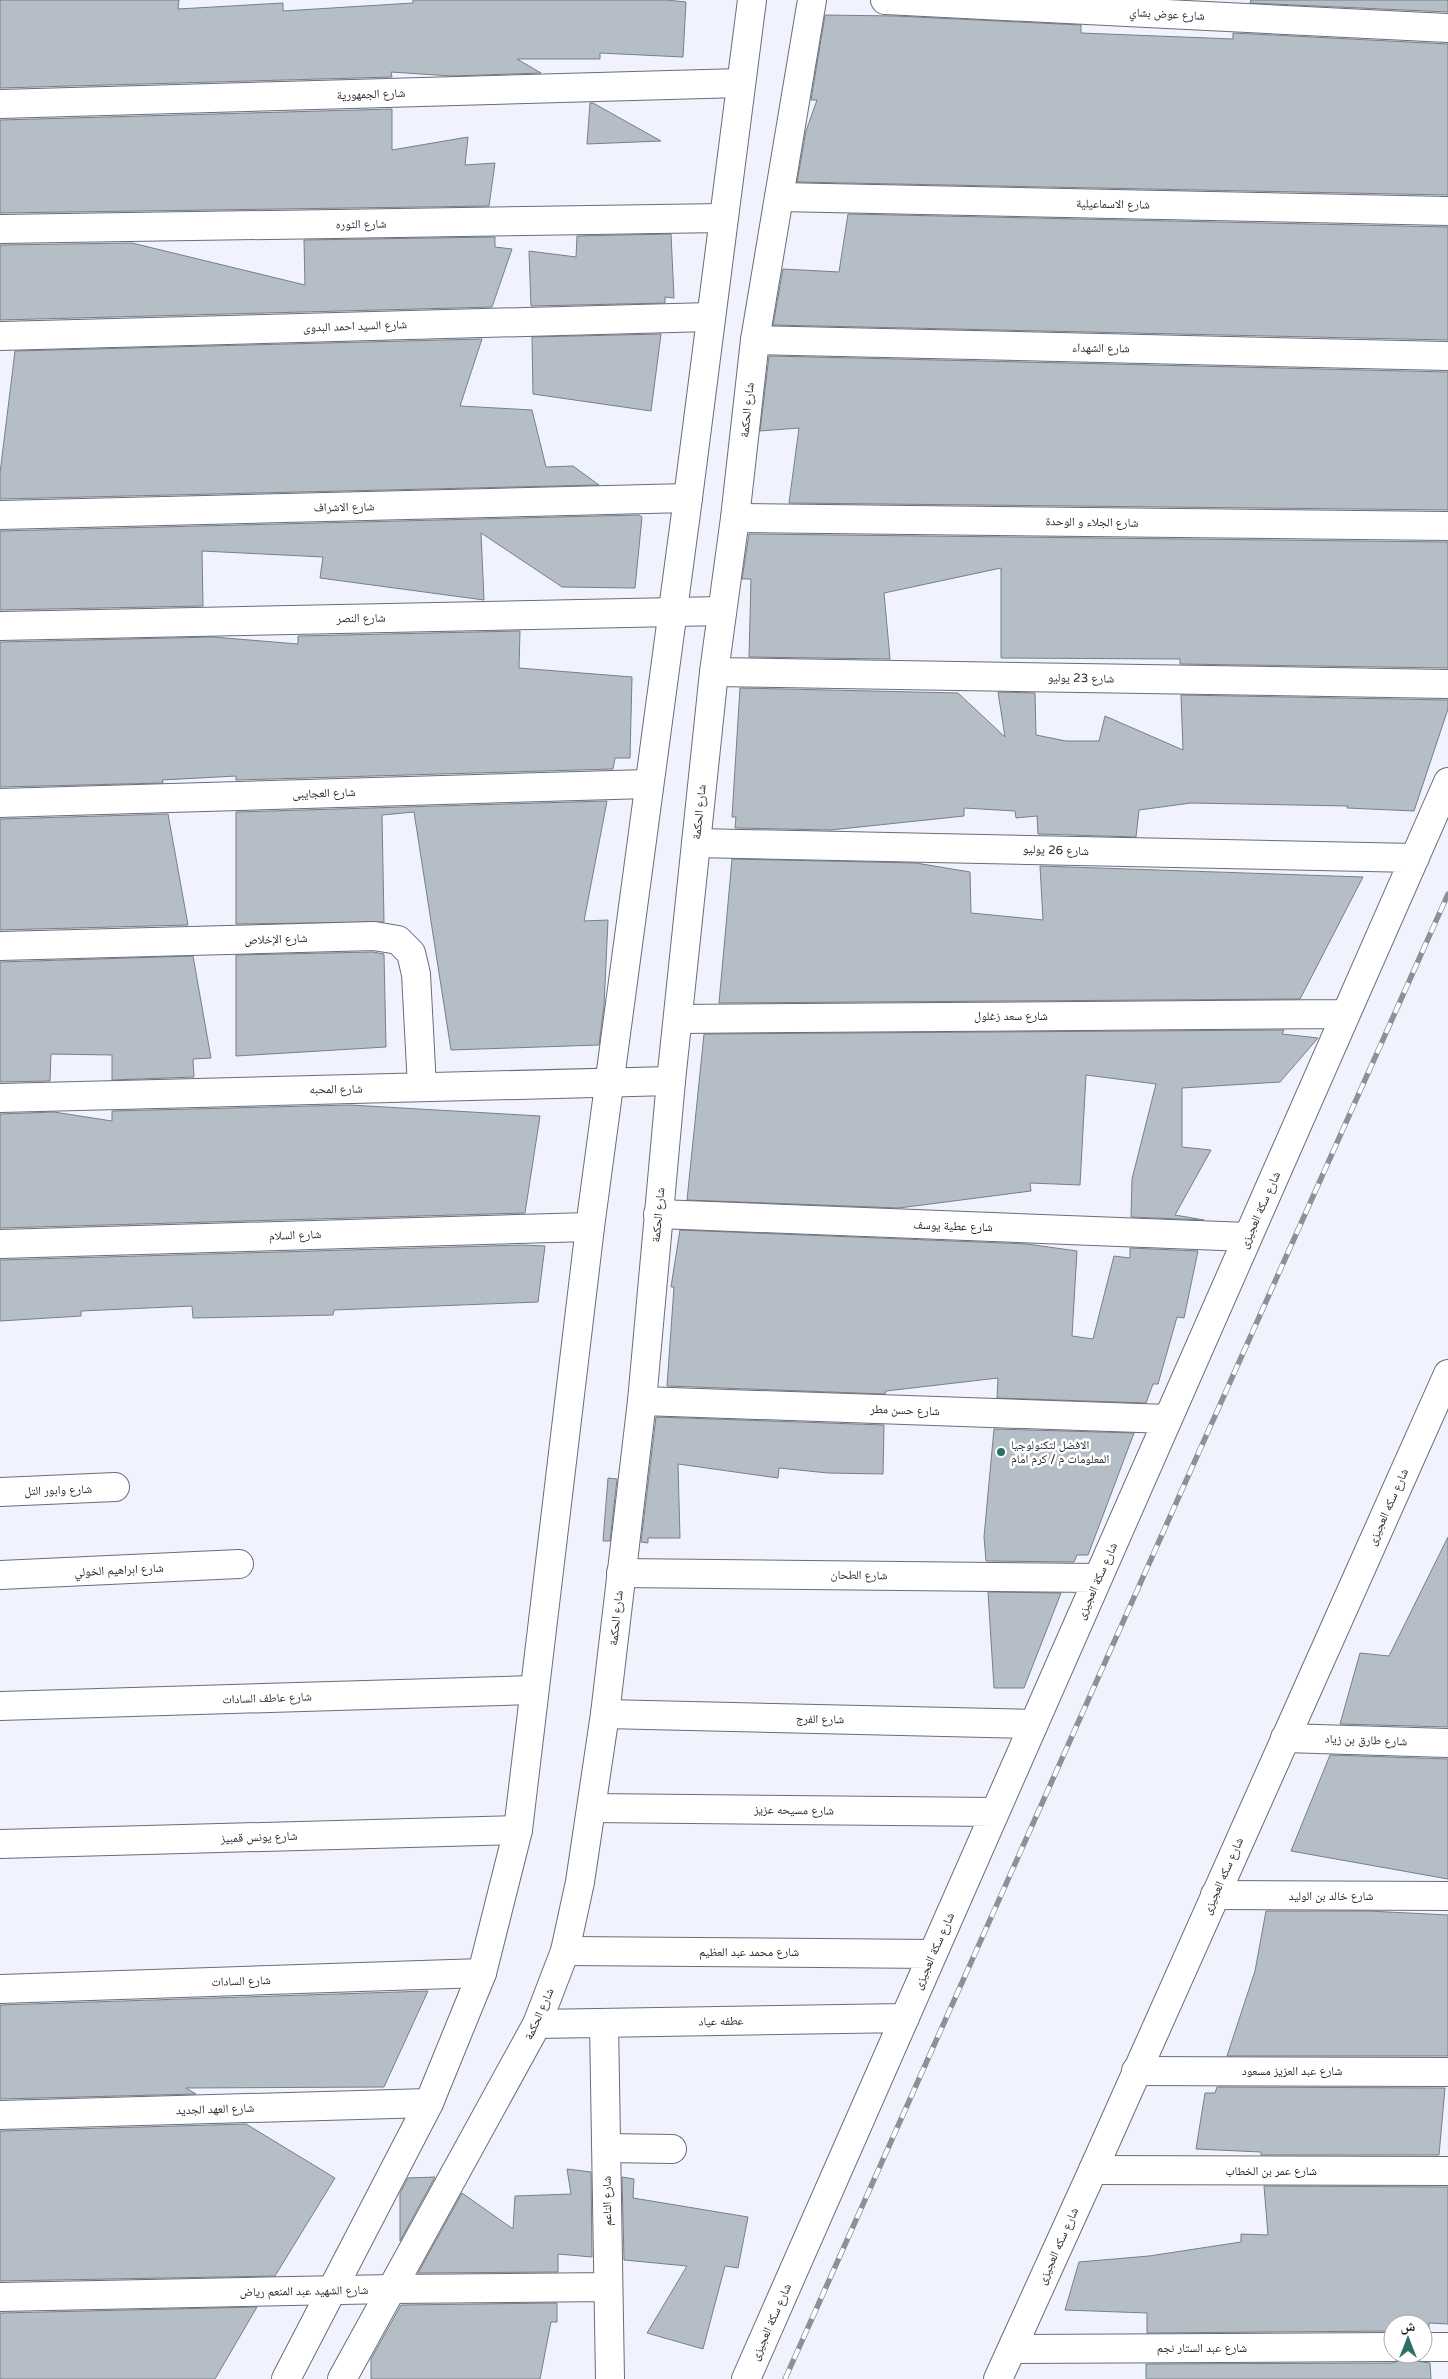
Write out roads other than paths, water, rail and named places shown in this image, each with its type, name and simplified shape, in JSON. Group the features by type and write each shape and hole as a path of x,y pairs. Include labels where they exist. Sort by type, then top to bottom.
{"street":[{"path":"286,2379 429,2103 482,1973 518,1830 533,1690 590,1226 688,498 752,0"},
{"name":"شارع الحكمة","path":"342,2379 537,2024 565,1951 580,1882 605,1714 620,1573 642,1401 671,1081 714,672 735,518 755,340 812,0"},
{"name":"شارع عوض بشاي","path":"885,0 1096,5 1448,28"},
{"name":"شارع الجمهورية","path":"0,104 741,84"},
{"name":"شارع الاسماعيلية","path":"779,197 1448,211"},
{"name":"شارع الثوره","path":"0,229 723,218"},
{"name":"شارع السيد احمد البدوى","path":"0,336 710,317"},
{"name":"شارع الشهداء","path":"755,340 1448,356"},
{"name":"شارع الاشراف","path":"0,515 688,498"},
{"name":"شارع الجلاء و الوحدة","path":"735,518 1448,526"},
{"name":"شارع النصر","path":"0,626 722,611"},
{"name":"شارع 23 يوليو","path":"714,672 1448,684"},
{"name":"شارع سكة العجيزى","path":"746,2379 1448,782"},
{"name":"شارع العجايبى","path":"0,803 648,784"},
{"name":"شارع 26 يوليو","path":"696,843 1415,858"},
{"name":"شارع الإخلاص","path":"0,946 374,936 398,940 411,953 416,974 422,1087"},
{"name":"شارع سعد زغلول","path":"678,1019 1345,1014"},
{"name":"شارع المحبه","path":"0,1098 671,1081"},
{"name":"شارع عطية يوسف","path":"658,1214 1248,1237"},
{"name":"شارع السلام","path":"0,1244 590,1226"},
{"name":"شارع سكه العجيزى","path":"998,2379 1448,1374"},
{"name":"شارع حسن مطر","path":"642,1401 1168,1419"},
{"name":"شارع وابور التل","path":"0,1492 115,1487"},
{"name":"شارع ابراهيم الخولي","path":"0,1575 239,1564"},
{"name":"شارع الطحان","path":"620,1573 1098,1578"},
{"name":"شارع عاطف السادات","path":"0,1706 533,1690"},
{"name":"شارع الفرج","path":"605,1714 1034,1724"},
{"name":"شارع طارق بن زياد","path":"1284,1738 1448,1742"},
{"name":"شارع مسيحه عزيز","path":"592,1808 995,1812"},
{"name":"شارع يونس قمبيز","path":"0,1844 518,1830"},
{"name":"شارع خالد بن الوليد","path":"1215,1895 1448,1896"},
{"name":"شارع محمد عبد العظيم","path":"565,1951 933,1954"},
{"name":"شارع السادات","path":"0,1989 482,1973"},
{"name":"عطفه عياد","path":"537,2024 904,2018"},
{"name":"شارع الناعم","path":"604,2023 610,2379"},
{"name":"شارع عبد العزيز مسعود","path":"1136,2071 1448,2072"},
{"name":"شارع العهد الجديد","path":"0,2115 429,2103"},
{"path":"606,2148 672,2149"},
{"name":"شارع عمر بن الخطاب","path":"1093,2170 1448,2171"},
{"name":"شارع الشهيد عبد المنعم رياض","path":"0,2297 391,2289 608,2287"},
{"name":"شارع عبد الستار نجم","path":"1012,2349 1383,2347"},
{"path":"1433,2347 1448,2347"}],"railway":[{"path":"785,2379 1448,894"}],"place":[{"name":"الافضل لتكنولوجيا المعلومات م / كرم امام","path":"1001,1452"}]}
